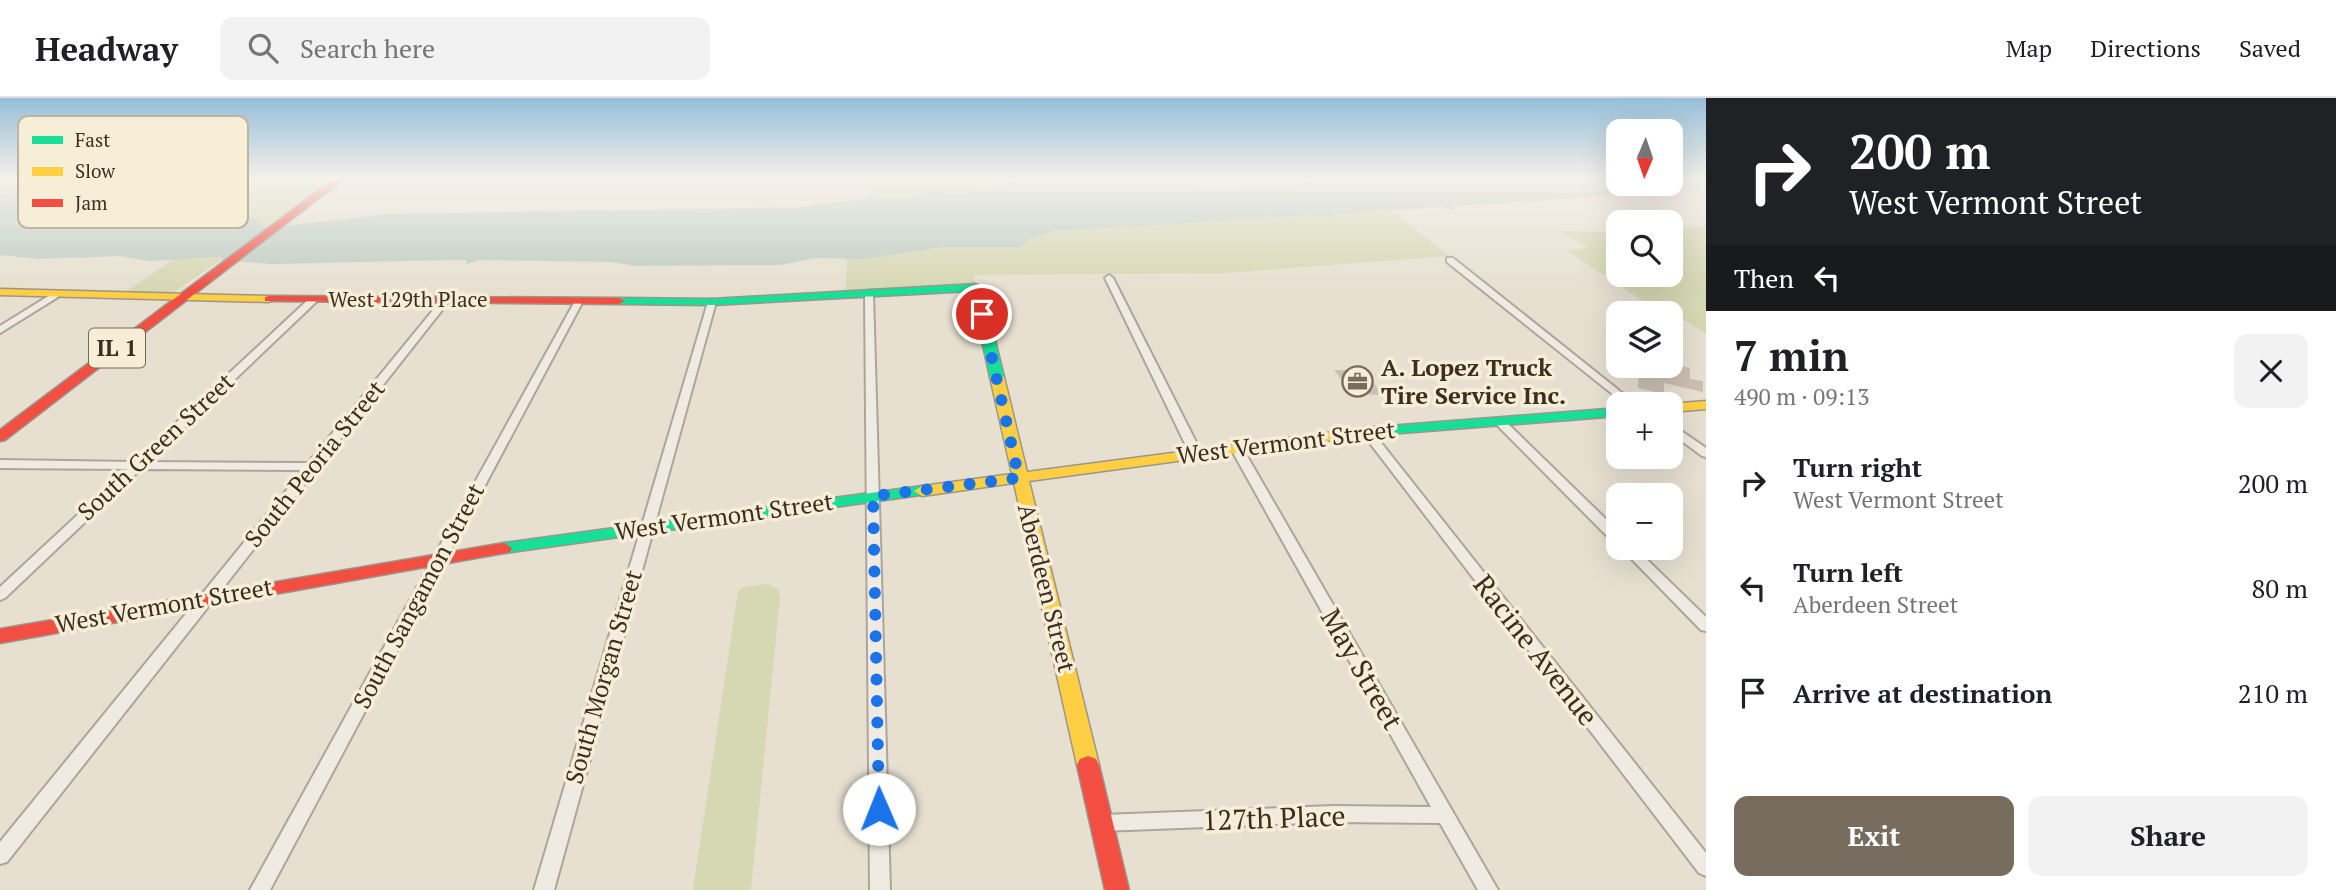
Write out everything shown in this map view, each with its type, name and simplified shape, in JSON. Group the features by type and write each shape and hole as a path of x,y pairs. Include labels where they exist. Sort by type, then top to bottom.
{"street":[{"name":"IL 1","path":"0,437 293,215"},
{"path":"1450,260 1616,392"},
{"path":"1109,278 1196,454"},
{"name":"West 129th Place","path":"0,292 181,299 712,302 975,287"},
{"name":"Aberdeen Street","path":"975,287 1117,890"},
{"path":"869,293 880,890"},
{"path":"0,330 55,295"},
{"name":"South Green Street","path":"0,595 313,300"},
{"name":"South Peoria Street","path":"0,856 446,300"},
{"name":"South Sangamon Street","path":"260,890 579,302"},
{"name":"South Morgan Street","path":"544,890 712,302"},
{"path":"1683,407 1706,405"},
{"name":"West Vermont Street","path":"0,636 440,557 646,527 1367,432 1606,413"},
{"path":"1499,421 1606,527"},
{"name":"Racine Avenue","path":"1367,432 1706,867"},
{"path":"1683,436 1706,454"},
{"name":"May Street","path":"1237,449 1488,890"},
{"path":"0,464 312,467"},
{"path":"1640,560 1699,613 1706,626"},
{"name":"127th Place","path":"1102,823 1333,814 1445,815"}],"green space":[{"path":"248,215 282,215 265,228"},
{"path":"1311,215 1396,215 1450,256 1224,273 973,275 975,282 963,285 846,291 847,258 898,255 947,247 1022,243 1036,235 1055,231"},
{"path":"1706,226 1706,334 1683,319 1683,301 1643,301 1622,287 1683,287 1683,227"},
{"path":"1559,231 1606,232 1606,277 1566,250 1589,248"},
{"path":"224,258 171,294 126,292 174,259"},
{"path":"768,584 779,590 780,599 751,890 693,890 738,591 743,587"}],"shaded area":[{"path":"0,215 18,215 18,228 248,228 248,215 265,228 380,215 1333,215 1333,218 1317,215 1055,231 1030,238 1021,247 947,247 864,259 816,258 780,265 636,266 612,262 480,260 466,264 467,260 272,264 221,260 223,257 149,261 120,256 39,259 0,255"}],"building":[{"path":"1683,366 1690,368 1690,379 1703,381 1703,392 1664,383 1664,392 1638,388 1638,378 1683,378"},
{"name":"A. Lopez Truck Tire Service Inc.","path":"1334,370 1363,370 1383,395 1353,394"}],"traffic: fast":[{"path":"619,301 712,302 976,287 997,377"},
{"path":"1363,432 1606,413"},
{"path":"504,548 922,491"}],"traffic: slow":[{"path":"0,292 269,299"},
{"path":"997,377 1088,765"},
{"path":"1683,407 1706,405"},
{"path":"922,491 1363,432"}],"traffic: jam":[{"path":"0,437 292,215"},
{"path":"269,299 619,301"},
{"path":"0,636 504,548"},
{"path":"1088,765 1117,890"}],"place":[{"name":"A. Lopez Truck Tire Service Inc.","path":"1358,382"}],"route":[{"path":"879,809 873,496 1019,478 982,314"}]}
